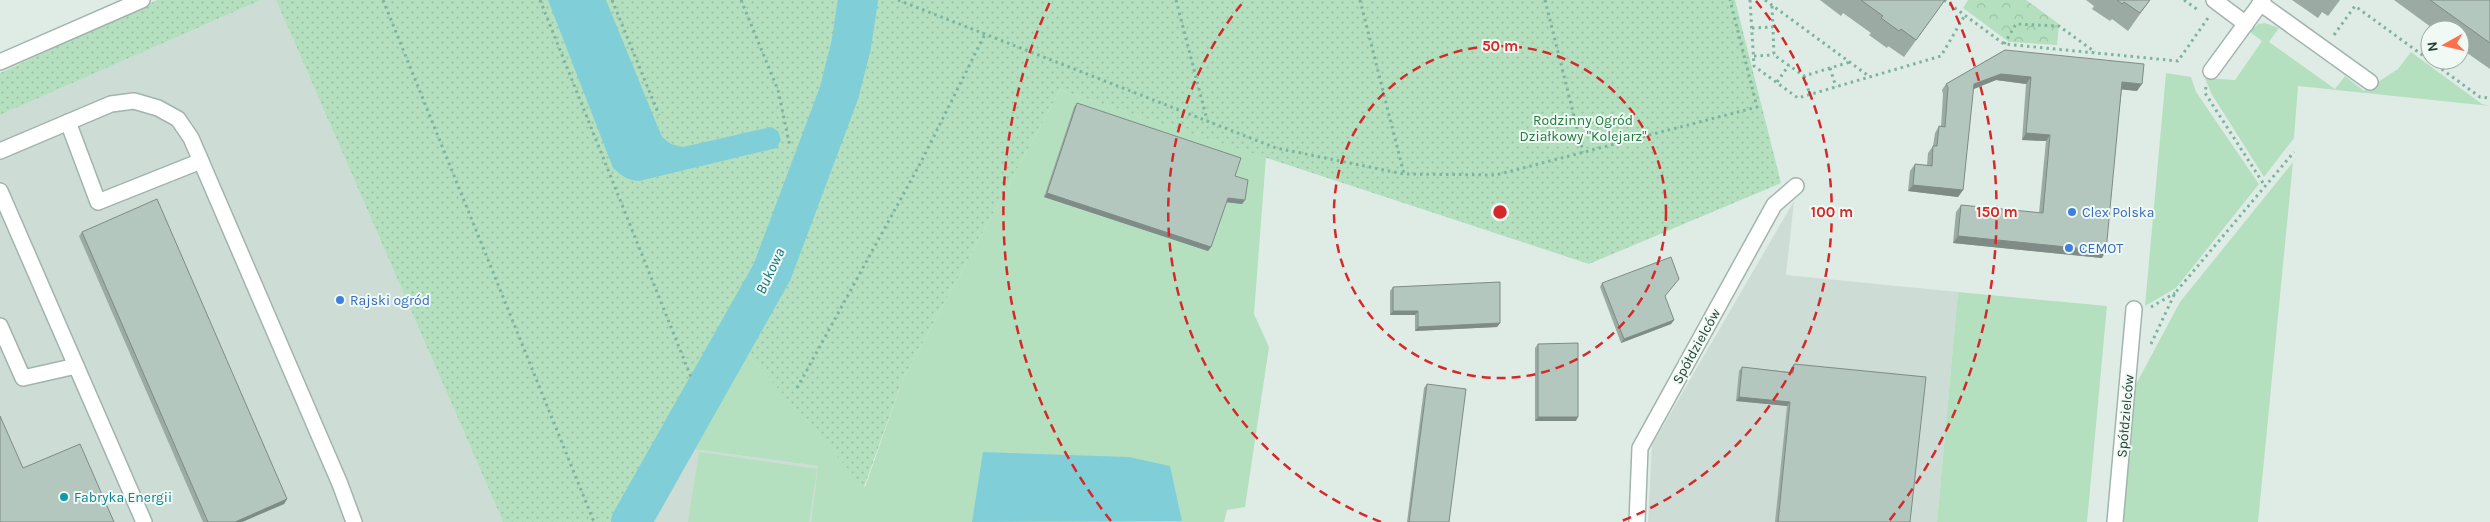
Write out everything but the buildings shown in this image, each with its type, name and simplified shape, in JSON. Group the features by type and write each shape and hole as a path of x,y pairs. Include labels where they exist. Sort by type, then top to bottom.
{"street":[{"path":"0,62 142,0"},
{"path":"2216,1 2246,24"},
{"path":"2211,71 2262,2 2370,82"},
{"path":"0,151 111,104 134,100 158,108 178,119 191,138 340,484 354,522"},
{"path":"68,122 98,202 201,161"},
{"name":"Spółdzielców","path":"1637,522 1640,448 1774,205 1796,186"},
{"path":"0,191 144,522"},
{"name":"Spółdzielców","path":"2115,522 2134,309"},
{"path":"0,326 23,378 76,366"}],"path":[{"path":"383,0 594,522"},
{"path":"540,0 691,377"},
{"path":"612,0 659,115"},
{"path":"741,0 778,90 790,147"},
{"path":"898,0 1276,148 1404,174 1496,175 1757,107 1730,0"},
{"path":"1176,0 1207,121"},
{"path":"1360,0 1404,174"},
{"path":"1545,0 1583,152"},
{"path":"1750,0 1754,66 1798,98 1941,56 1965,15"},
{"path":"1765,0 1870,77"},
{"path":"1944,0 2004,44 2178,62 2216,1"},
{"path":"1772,6 1774,55"},
{"path":"2330,40 2355,6 2480,97 2490,98"},
{"path":"2004,44 2016,24 2059,26 2095,53"},
{"path":"1752,28 1773,27"},
{"path":"797,388 921,162 985,34"},
{"path":"1754,56 1774,55 1789,65 1804,76 1810,95"},
{"path":"1804,76 1850,62"},
{"path":"1776,82 1789,65"},
{"path":"1830,68 1836,87"},
{"path":"2211,71 2205,93 2265,186"},
{"path":"2149,347 2175,293 2294,152"}],"shaded area":[{"path":"261,0 276,0 503,522 0,522 0,115"},
{"path":"1794,201 1786,275 1958,292 1937,522 1648,522 1652,445"},
{"path":"685,448 818,466 811,522 649,522"}],"green space":[{"path":"157,0 261,0 0,115 0,73"},
{"path":"276,0 848,0 835,66 772,243 751,287 621,522 503,522"},
{"name":"Rodzinny Ogród Działkowy \"Kolejarz\"","path":"868,0 1735,0 1781,183 1589,264 1060,90 903,379 864,487 740,345 768,299 788,257 838,117"},
{"path":"1968,0 2026,0 2059,24 2057,45 2009,42 1963,8"},
{"path":"2265,23 2279,28 2269,42 2335,89 2345,76 2364,91 2398,69 2411,52 2420,59 2420,70 2436,70 2482,104 2490,106 2298,86 2294,138 2264,177 2211,93 2205,78 2235,80 2262,41 2250,32 2258,24"},
{"path":"2166,73 2191,77 2196,92 2259,184 2176,288 2145,306"},
{"path":"1060,90 1266,157 1254,314 1269,347 1245,507 1227,510 1224,522 811,522 818,466 685,448 740,345 865,487 903,379"},
{"path":"2293,162 2258,522 2123,522 2134,388 2180,302"},
{"path":"1958,292 2107,306 2087,522 1937,522"},
{"path":"699,452 817,469 809,522 688,522"}],"water":[{"path":"548,0 606,0 662,137 671,144 683,147 771,127 778,131 781,140 777,148 639,181 628,179 613,168"},
{"path":"983,452 1129,457 1170,466 1182,521 972,522"}],"waterway":[{"name":"Bukowa","path":"631,522 772,272 839,93 851,46 858,0"}],"place":[{"name":"Clex Polska","path":"2072,212"},
{"name":"CEMOT","path":"2069,248"},
{"name":"Rajski ogród","path":"340,300"},
{"name":"Fabryka Energii","path":"64,497"}]}
